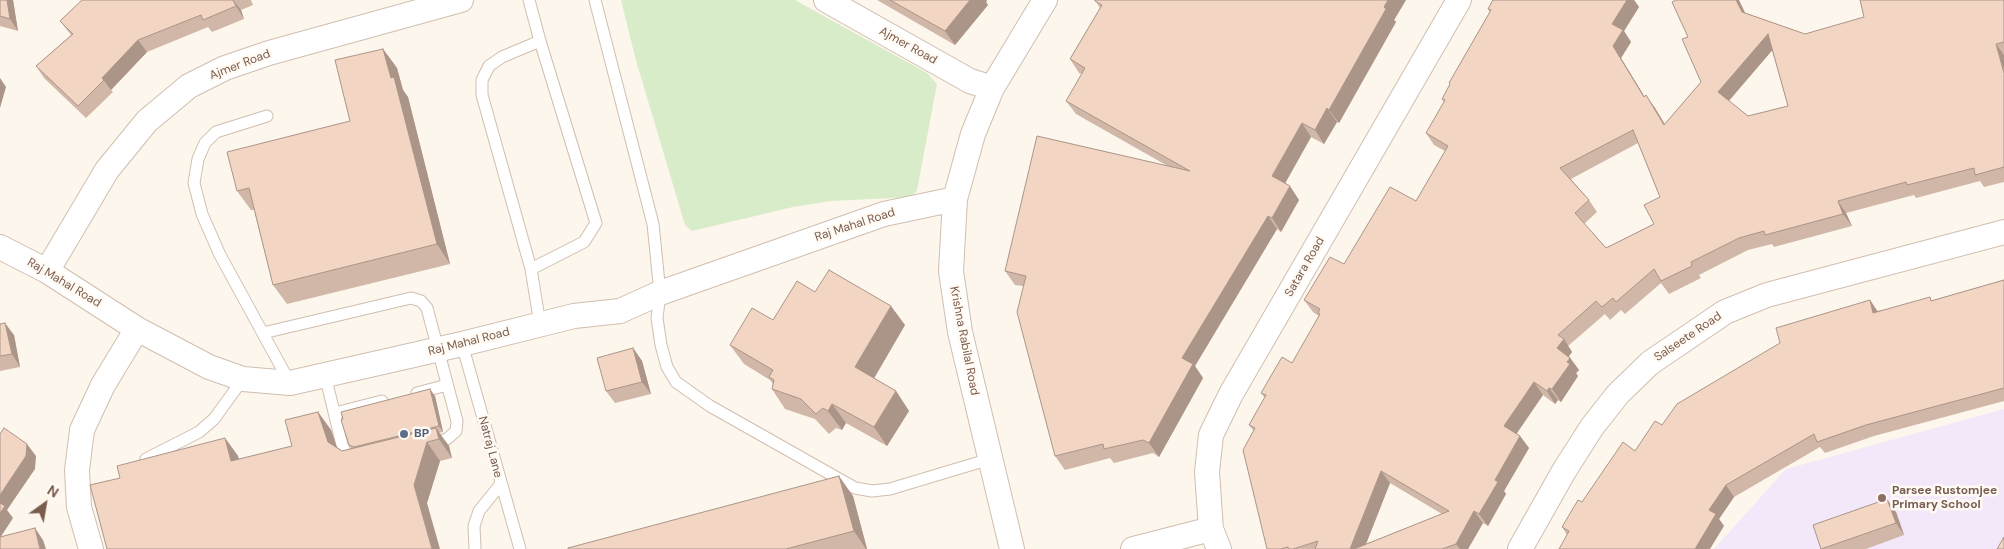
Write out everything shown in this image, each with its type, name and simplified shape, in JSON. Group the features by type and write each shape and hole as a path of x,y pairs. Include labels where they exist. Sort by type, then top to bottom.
{"street":[{"name":"Ajmer Road","path":"47,271 107,170 147,121 189,86 225,68 269,53 461,0"},
{"name":"Ajmer Road","path":"826,0 970,80 992,88"},
{"name":"Krishna Rabilal Road","path":"1012,549 960,332 950,271 955,199 973,134 992,88 1045,0"},
{"name":"Satara Road","path":"1215,539 1207,472 1211,436 1231,394 1459,0"},
{"name":"Raj Mahal Road","path":"0,247 47,271 137,329 209,367 243,379 290,383 438,350 574,316 620,310 660,293 884,214 955,199"},
{"name":"Salseete Road","path":"1520,549 1564,471 1592,427 1618,394 1650,363 1725,312 1767,295 2004,232"},
{"path":"91,549 80,507 77,470 82,430 103,385 137,329"},
{"path":"1133,549 1215,539"}],"lane":[{"path":"529,0 596,223 584,242 532,269"},
{"path":"595,0 653,224 660,293 657,318 667,367 676,382 710,406 855,488 872,491 890,488 990,459"},
{"path":"540,41 502,57 489,66 482,80 482,95 532,269 540,324"},
{"path":"267,116 216,132 205,143 198,159 194,183 202,214 220,255 290,383"},
{"path":"263,333 412,298 421,301 427,308 458,421 456,431 447,440 420,446"},
{"name":"Natraj Lane","path":"462,344 500,485 520,549"},
{"path":"325,375 342,445 348,457 358,462 367,460"},
{"path":"146,459 199,432 214,418 243,379"},
{"path":"410,395 447,385"},
{"path":"335,413 391,399"},
{"path":"475,549 474,526 479,511 500,485"}],"shaded area":[{"name":"Parsee Rustomjee Primary School","path":"2004,409 2004,549 1714,549 1786,469"}],"green space":[{"path":"621,0 795,0 927,73 937,84 917,190 912,197 831,201 793,207 692,231 685,225 635,57"}],"building":[{"path":"0,0 7,0 10,19 0,16"},
{"path":"82,0 233,0 236,6 203,20 201,15 138,40 102,78 104,80 78,106 36,66 73,34 60,21"},
{"path":"890,0 970,0 945,31"},
{"path":"1095,0 1388,0 1384,7 1386,9 1329,110 1327,108 1315,130 1302,123 1272,176 1290,186 1272,218 1268,216 1182,358 1193,364 1149,443 1143,440 1104,449 1103,444 1055,456 1017,312 1026,276 1005,271 1037,136 1190,171 1066,101 1085,68 1070,59 1102,5"},
{"path":"1493,0 1627,0 1612,24 1623,30 1613,46 1644,97 1646,95 1664,125 1701,82 1682,39 1688,37 1672,2 1676,0 1736,0 1742,12 1805,34 1864,17 1860,0 2004,0 2004,42 1996,44 2004,73 2004,167 1975,175 1974,168 1907,185 1906,182 1838,201 1843,214 1765,235 1764,231 1739,238 1691,262 1692,266 1661,281 1654,269 1616,302 1613,298 1602,307 1596,301 1558,335 1564,339 1557,348 1570,358 1567,362 1570,364 1552,389 1549,388 1547,391 1534,382 1504,426 1520,436 1495,480 1498,482 1479,514 1474,511 1456,544 1442,549 1354,549 1449,511 1381,471 1350,549 1315,549 1318,541 1293,549 1288,547 1267,549 1243,450 1255,428 1249,425 1266,395 1261,393 1282,357 1292,363 1320,314 1318,313 1320,309 1304,300 1330,257 1344,264 1390,187 1416,201 1448,146 1426,133 1445,100 1442,99 1449,83 1491,10 1488,9","holes":["1768,34 1788,106 1748,116 1718,92","1633,130 1660,197 1644,205 1654,224 1606,248 1575,213 1589,200 1560,168"]},
{"path":"383,49 391,78 394,77 437,244 273,285 249,188 237,191 227,152 350,121 335,60"},
{"path":"829,270 891,306 855,367 896,391 874,427 832,404 828,411 823,408 816,414 801,399 772,389 774,380 769,377 773,370 730,345 752,308 773,320 797,281 815,292"},
{"path":"2004,280 2004,388 1866,425 1817,442 1814,434 1726,485 1709,510 1716,514 1695,549 1559,549 1569,531 1562,527 1578,500 1582,502 1623,442 1635,451 1655,421 1662,425 1677,404 1780,343 1776,328 1870,300 1873,313 1930,297 1931,301"},
{"path":"5,323 12,354 0,356 0,324"},
{"path":"633,348 642,382 606,391 597,358"},
{"path":"430,389 439,426 354,447 349,445 341,420 343,419 341,412"},
{"path":"318,412 328,442 342,451 436,428 439,439 427,442 414,485 432,549 107,549 90,485 120,478 117,466 225,438 231,461 292,446 285,420"},
{"path":"4,428 27,444 26,456 0,495 0,434"},
{"path":"839,476 854,531 786,549 568,549 568,548"},
{"path":"1887,499 1896,523 1821,549 1813,525"},
{"path":"0,503 5,506 0,513"},
{"path":"35,528 40,549 0,549 0,537"},
{"path":"2004,537 2004,549 1997,549"}],"place":[{"name":"BP","path":"404,434"},
{"name":"Parsee Rustomjee Primary School","path":"1882,498"}]}
